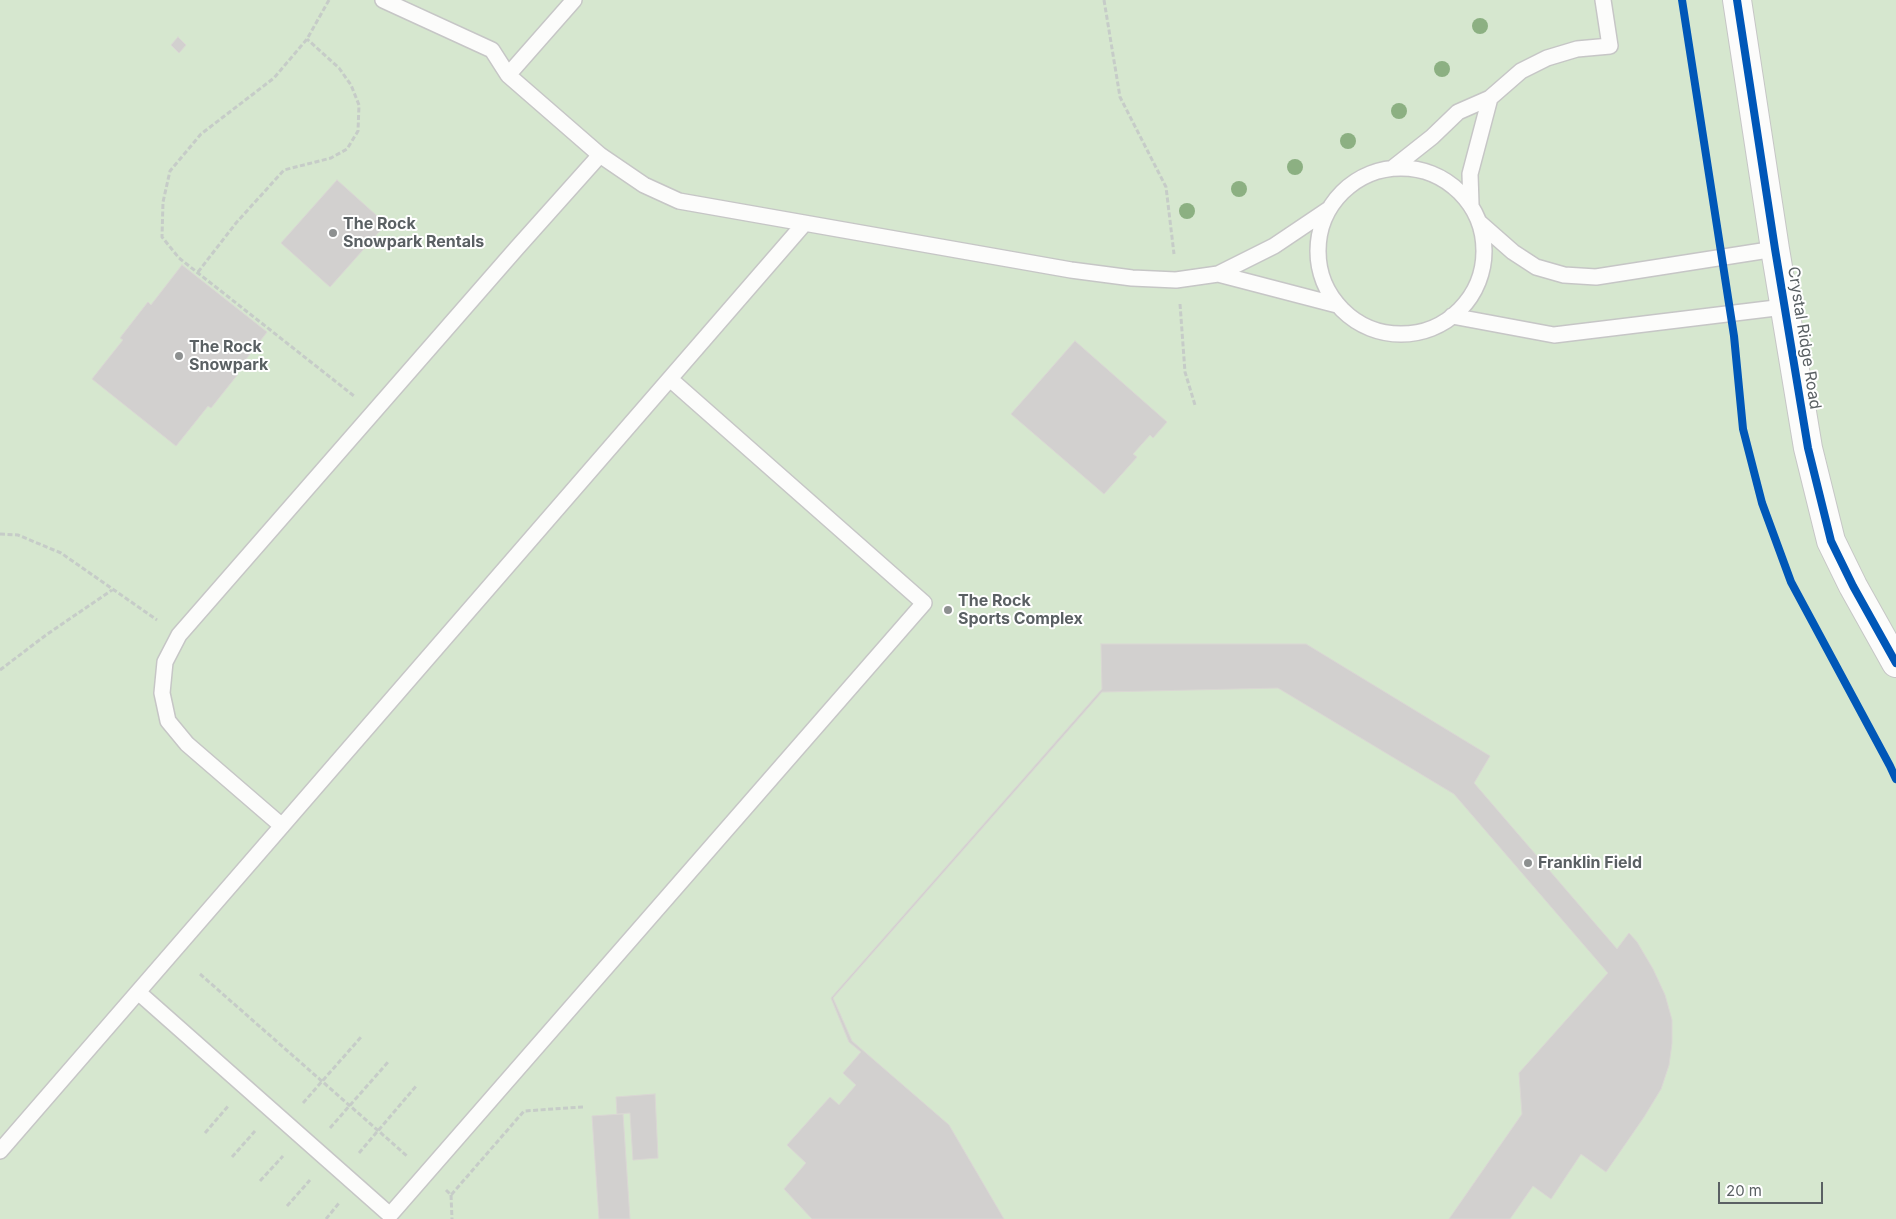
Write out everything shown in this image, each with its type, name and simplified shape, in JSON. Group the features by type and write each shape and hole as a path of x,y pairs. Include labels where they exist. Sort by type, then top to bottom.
{"street":[{"name":"Crystal Ridge Road","path":"1737,0 1784,308 1808,448 1831,541 1853,586 1896,663"}],"lane":[{"path":"382,0 492,50 508,75 600,155 644,185 679,201 804,224 1132,278 1176,280 1218,274 1274,246 1329,209"},
{"path":"508,75 574,0"},
{"path":"1394,167 1432,137 1458,112 1490,98 1521,71 1547,58 1577,49 1610,46 1603,0"},
{"path":"1470,204 1470,174 1490,98"},
{"path":"282,826 187,744 168,721 162,693 165,662 179,635 600,155"},
{"path":"1394,167 1423,170 1450,183 1470,204 1480,223 1485,248 1481,274 1470,297 1452,316 1430,329 1406,335 1380,332 1357,322 1338,306 1324,283 1318,259 1319,233 1329,209 1345,188 1368,174 1394,167"},
{"path":"1480,223 1513,252 1536,267 1564,275 1596,276 1775,249"},
{"path":"0,1151 804,224"},
{"path":"1218,274 1338,306"},
{"path":"1452,316 1554,335 1784,308"},
{"path":"138,992 390,1214 924,603 670,379"}],"path":[{"path":"329,0 307,39 274,78 201,134 170,171 163,202 162,237 179,258 374,412"},
{"path":"1104,0 1120,97 1166,187 1174,256"},
{"path":"198,272 236,223 284,170 331,158 346,149 358,131 360,105 351,85 339,68 307,39"},
{"path":"1180,303 1185,372 1195,404"},
{"path":"0,534 18,535 61,553 179,635"},
{"path":"0,670 46,635 112,590"},
{"path":"200,974 451,1195"},
{"path":"286,1122 362,1036"},
{"path":"314,1147 389,1061"},
{"path":"343,1172 417,1085"},
{"path":"205,1133 245,1086"},
{"path":"452,1219 451,1195 524,1111 583,1106"},
{"path":"232,1157 273,1111"},
{"path":"260,1181 301,1136"},
{"path":"288,1206 328,1159"}],"green space":[{"name":"The Rock Sports Complex","path":"0,0 1896,0 1896,1219 0,1219"}],"building":[{"path":"178,37 186,45 179,53 171,45"},
{"name":"The Rock Snowpark Rentals","path":"337,180 386,224 330,287 281,243"},
{"name":"The Rock Snowpark","path":"182,265 267,332 236,372 238,374 211,408 208,406 176,446 92,379 123,340 120,338 148,302 151,305"},
{"path":"1075,341 1167,422 1153,438 1150,435 1133,454 1137,457 1104,494 1011,414"},
{"name":"Franklin Field","path":"1101,644 1306,644 1490,756 1474,783 1617,949 1629,933 1637,942 1653,969 1665,995 1672,1020 1672,1043 1669,1065 1661,1089 1606,1172 1581,1154 1551,1199 1533,1186 1510,1219 1449,1219 1522,1114 1519,1073 1608,973 1454,794 1278,688 1102,692 833,998 852,1041 949,1125 1004,1219 812,1219 784,1189 806,1163 787,1145 830,1097 839,1105 856,1085 843,1073 861,1052 849,1042 831,998 1102,689"},
{"path":"655,1094 658,1158 633,1160 630,1113 617,1114 616,1097"},
{"path":"623,1114 630,1219 599,1219 592,1116"}],"cycle path":[{"path":"1682,0 1734,336 1743,429 1762,503 1791,582 1896,779"},
{"path":"1737,0 1808,448 1831,541 1853,586 1896,663"}],"place":[{"name":"The Rock Snowpark Rentals","path":"333,233"},
{"name":"The Rock Snowpark","path":"179,356"},
{"name":"The Rock Sports Complex","path":"948,610"},
{"name":"Franklin Field","path":"1528,863"}]}
